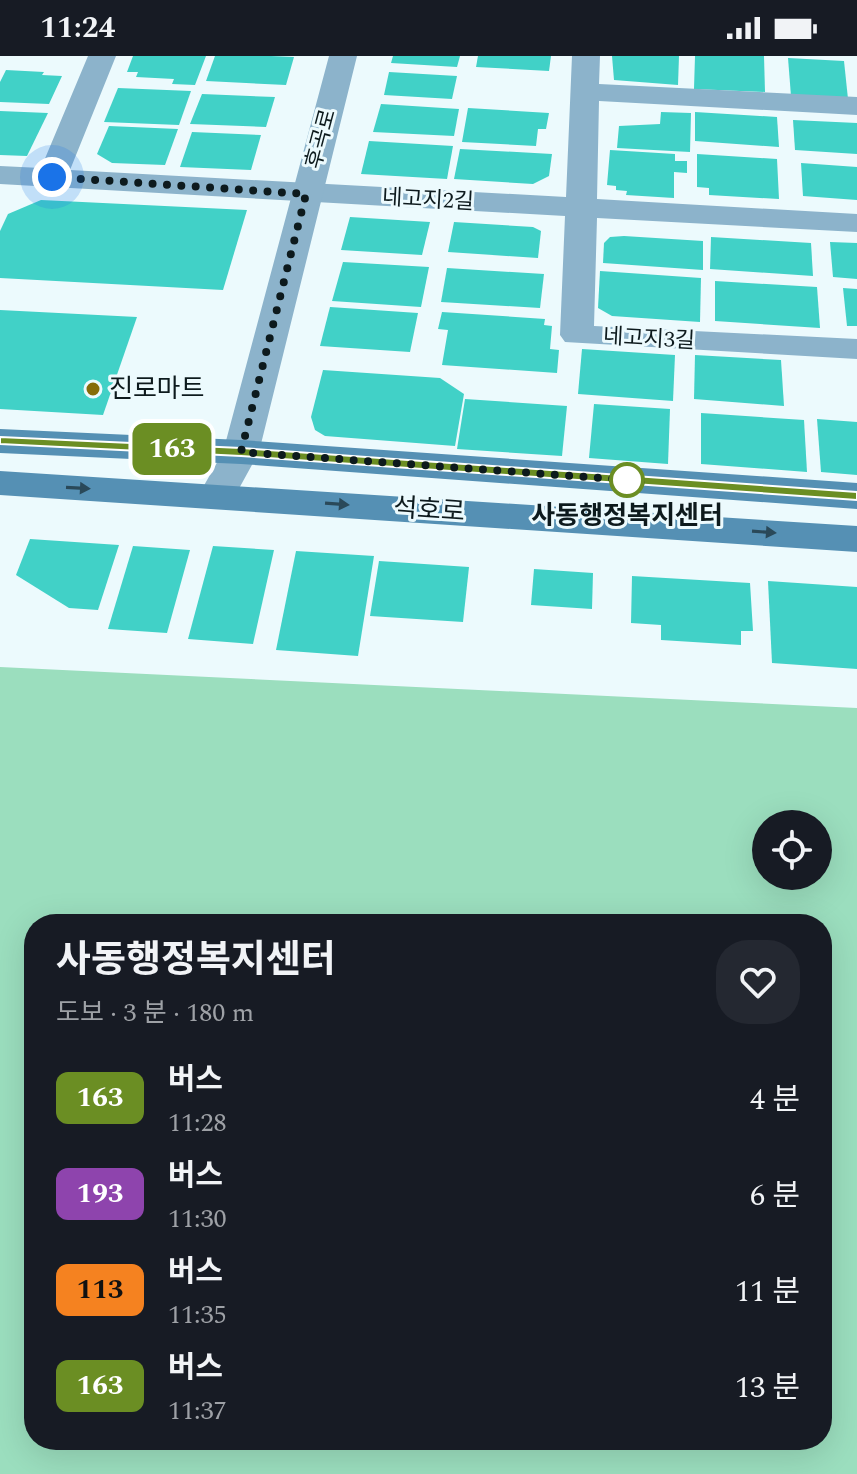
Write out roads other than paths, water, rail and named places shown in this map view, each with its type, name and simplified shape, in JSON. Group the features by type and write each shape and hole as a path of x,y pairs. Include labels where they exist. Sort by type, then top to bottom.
{"main road":[{"name":"석호로","path":"0,441 241,452 857,496"},
{"name":"석호로","path":"0,483 857,539"}],"street":[{"name":"후곡로","path":"217,496 241,452 343,56"},
{"name":"네고지3길","path":"586,56 577,335 857,349"},
{"path":"52,177 94,57"},
{"path":"583,92 857,106"},
{"name":"네고지2길","path":"0,175 857,223"}],"place":[{"name":"진로마트","path":"93,389"},
{"name":"사동행정복지센터","path":"627,480"}]}
